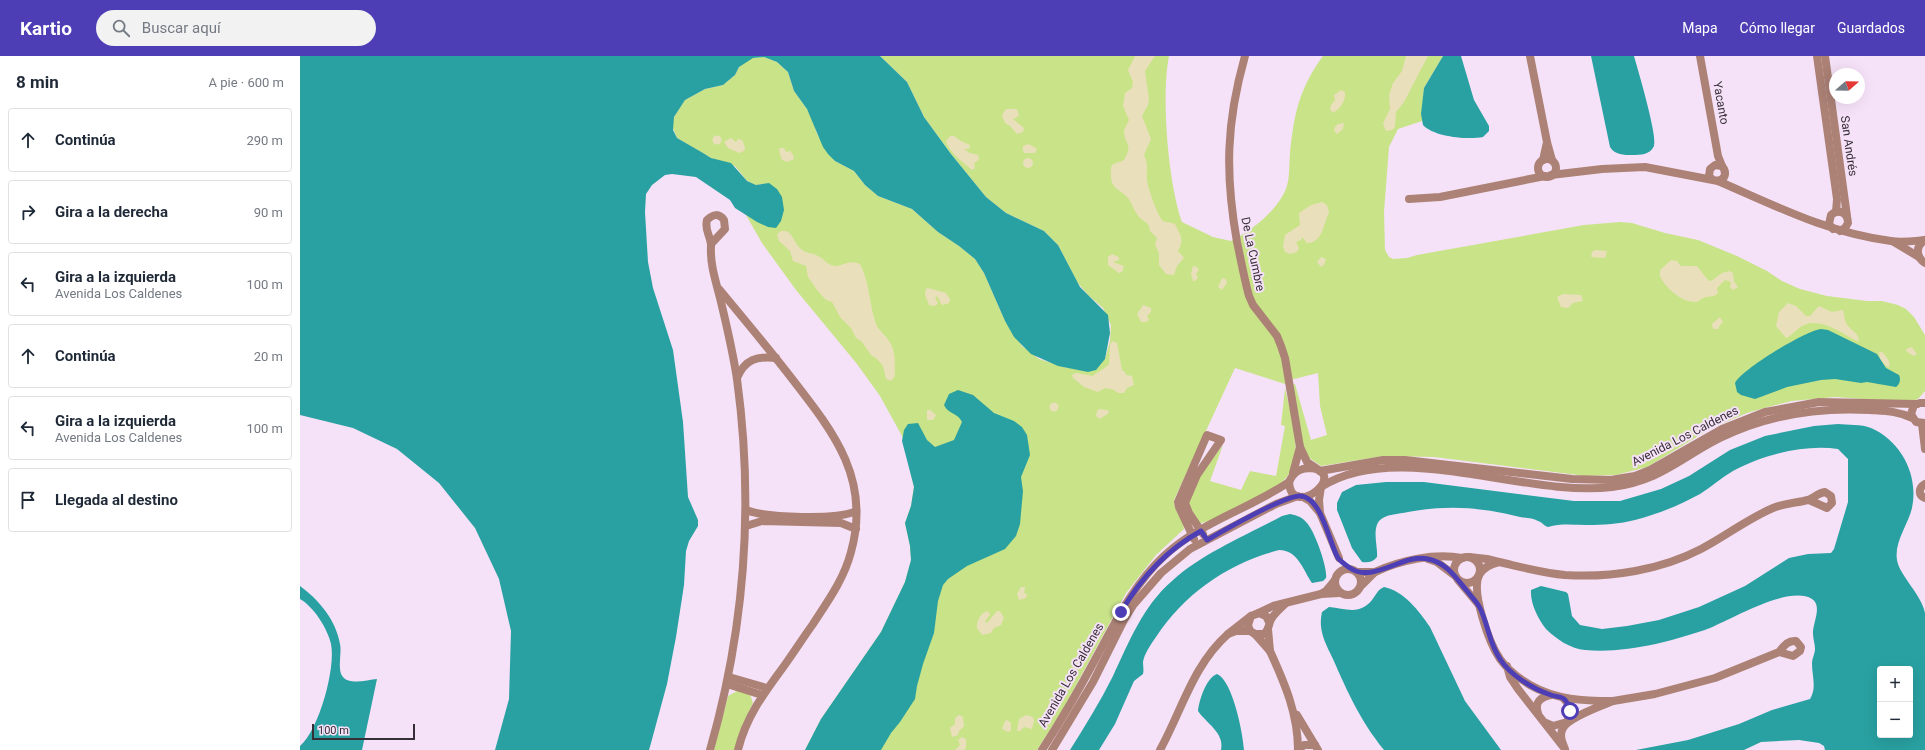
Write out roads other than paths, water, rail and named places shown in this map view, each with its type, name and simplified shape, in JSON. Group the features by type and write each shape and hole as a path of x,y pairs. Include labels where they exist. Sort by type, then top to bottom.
{"street":[{"name":"De La Cumbre","path":"1245,56 1234,97 1228,138 1229,185 1232,212 1249,296 1253,305 1277,336 1285,358 1300,447"},
{"path":"1530,56 1555,171 1548,176"},
{"name":"Yacanto","path":"1700,56 1718,156 1730,180 1745,193"},
{"name":"San Andrés","path":"1817,56 1829,114 1847,219"},
{"name":"San Andrés","path":"1825,56 1837,199 1836,212"},
{"path":"1548,142 1539,171 1548,176"},
{"path":"1715,181 1709,176 1711,168 1718,156"},
{"path":"1519,182 1532,174 1541,163 1553,162 1565,171 1578,173"},
{"path":"1409,199 1440,197 1548,176 1602,169 1638,167 1661,169 1715,181 1793,215 1836,230 1893,242 1925,240"},
{"path":"1691,176 1701,175 1711,168 1724,169 1723,179 1715,181"},
{"path":"1815,223 1829,218 1836,212 1842,212 1856,235"},
{"path":"1829,218 1829,224 1836,230"},
{"path":"1836,230 1845,228 1847,219"},
{"path":"1923,262 1918,249 1925,240"},
{"path":"1893,242 1923,262"},
{"path":"710,750 728,680 742,589 746,526 744,451 737,378 728,328 711,266 711,244"},
{"path":"718,287 776,358 830,429 843,451 853,482 856,511 856,530 851,553 839,583 751,713 738,750"},
{"path":"737,378 742,367 752,359 758,357 776,358"},
{"name":"Avenida Los Caldenes","path":"1318,470 1383,460 1405,460 1572,479 1611,480 1636,476 1650,470 1722,428 1765,412 1819,402 1859,401 1908,405 1921,403"},
{"path":"1912,418 1912,408 1921,403"},
{"name":"Avenida Los Caldenes","path":"1321,487 1333,479 1350,473 1404,468 1441,470 1582,488 1611,488 1644,481 1668,470 1712,442 1742,428 1780,417 1836,409 1895,412 1923,424"},
{"path":"1923,424 1925,449"},
{"path":"1197,545 1178,507 1178,502 1207,435 1221,440 1197,476 1185,503 1189,513 1207,540"},
{"path":"1300,447 1307,462 1318,470 1324,479 1318,500 1320,513 1338,558 1336,587 1340,593"},
{"path":"1300,447 1289,482 1290,489 1310,501 1320,513"},
{"path":"1198,456 1207,461"},
{"path":"1293,473 1302,469 1318,470"},
{"name":"Avenida Los Caldenes","path":"1042,750 1067,711 1128,600 1164,556 1192,536 1272,493 1289,482"},
{"path":"1925,484 1921,486 1919,491 1925,498"},
{"path":"1300,496 1313,494 1321,487"},
{"name":"Avenida Los Caldenes","path":"1052,750 1093,682 1124,620 1134,604 1161,573 1175,560 1197,545 1276,504 1300,496"},
{"path":"1160,750 1171,731 1195,675 1215,646 1253,615 1273,606 1321,594 1340,593 1349,596 1353,595 1357,593 1362,585 1375,572 1400,563 1436,556 1487,559 1564,575 1605,575 1640,569 1670,562 1701,549 1753,517 1773,508 1786,503 1809,500"},
{"path":"746,510 762,518 842,520 856,511"},
{"path":"746,526 762,518"},
{"path":"842,520 856,530"},
{"path":"1338,558 1354,570 1361,578 1362,585"},
{"path":"1427,558 1437,562 1456,577 1480,607"},
{"path":"1466,558 1478,564 1476,586 1480,607 1492,642 1500,659 1506,666 1529,684 1551,695 1563,698 1613,701 1655,694 1715,678 1779,652"},
{"path":"1456,577 1456,563 1466,558"},
{"path":"1456,577 1469,583 1486,567 1499,562"},
{"path":"1321,594 1326,591 1344,570 1375,572"},
{"path":"1228,634 1236,631 1264,634 1285,604"},
{"path":"1270,651 1252,632 1248,622 1253,615 1263,614 1269,626 1270,651 1293,707 1317,747"},
{"path":"1506,666 1510,677 1518,689 1565,749"},
{"path":"728,680 768,688"},
{"path":"728,680 762,695"},
{"path":"1538,714 1537,709 1541,698 1551,695"},
{"path":"1563,698 1569,706 1570,717 1562,734 1561,740 1565,749"},
{"path":"1545,722 1553,726 1567,722 1613,701"},
{"path":"1293,707 1297,726 1298,750"},
{"path":"1298,750 1304,745 1317,747"}]}
